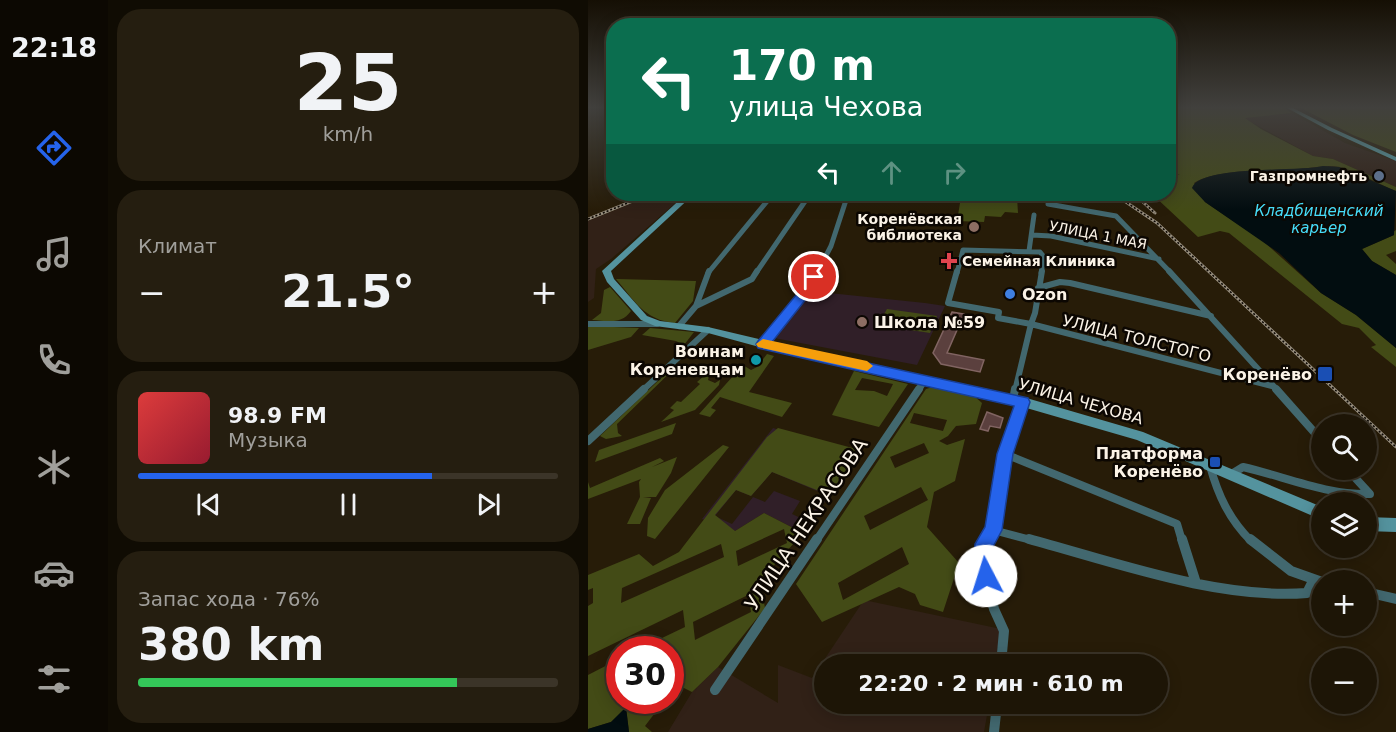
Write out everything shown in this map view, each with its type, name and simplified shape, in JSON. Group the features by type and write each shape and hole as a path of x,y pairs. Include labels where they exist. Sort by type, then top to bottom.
{"main road":[{"path":"1359,142 1396,159"},
{"path":"640,320 610,280 606,271 682,201"},
{"name":"УЛИЦА ЧЕХОВА","path":"640,320 708,330 1018,401 1139,436 1311,509"},
{"path":"1377,524 1396,525"}],"street":[{"path":"679,326 696,306 704,278 767,201"},
{"path":"696,306 752,279 805,201"},
{"path":"763,344 806,291 823,262 846,201"},
{"path":"1048,204 1116,216 1212,316 1311,429"},
{"path":"1002,654 1004,631 993,609 982,560 984,544 993,530 1005,454 1018,401 1030,324 1035,313 1044,257 1040,252 1029,251 1034,215"},
{"name":"УЛИЦА 1 МАЯ","path":"1032,235 1051,236 1159,259"},
{"name":"УЛИЦА ТОЛСТОГО","path":"1029,251 963,250 948,303 999,312 998,318 1030,324 1272,386"},
{"path":"1038,288 1060,282 1070,283 1212,316"},
{"path":"588,324 640,320"},
{"path":"588,441 708,330"},
{"name":"УЛИЦА НЕКРАСОВА","path":"715,690 926,379"},
{"path":"1005,454 1177,524 1196,583"},
{"path":"1210,466 1220,498 1244,532 1282,564 1311,579"},
{"path":"1230,475 1243,467 1272,472 1326,490 1353,496 1370,494 1357,480"},
{"path":"993,530 1196,583 1281,595 1307,592 1311,588"},
{"path":"1377,595 1396,599"},
{"path":"994,732 996,714"}],"shaded area":[{"path":"1288,142 1344,142 1396,161 1396,187 1333,159 1313,156"},
{"path":"638,201 678,201 611,259 596,269 594,298 588,302 588,221"},
{"name":"Школа №59","path":"810,291 945,306 917,365 774,338"},
{"path":"773,428 858,455 803,533 764,513 735,531 702,519","holes":["772,472 822,493 807,521 792,514 800,501 774,491 765,502 753,497 732,524 715,516 736,490 751,496"]},
{"path":"864,600 1001,629 997,654 828,654"},
{"path":"778,665 812,678 814,675 814,714 987,714 984,732 668,732 679,714 684,714 684,705 692,692 718,667 778,703"}],"green space":[{"path":"1176,142 1286,142 1313,156 1333,159 1396,187 1396,191 1347,169 1330,166 1230,173 1204,178 1194,183 1205,202 1263,241 1321,293 1356,315 1396,348 1396,367 1371,347 1376,345 1359,328 1342,324 1229,233 1220,231 1198,237 1159,201 1176,201 1176,176 1180,174 1176,175"},
{"path":"1371,142 1396,142 1396,152"},
{"path":"942,201 1017,201 1018,213 1005,212 1001,217 985,216 984,222 957,221 960,203 940,203"},
{"path":"1396,230 1396,251 1386,255 1396,264 1396,275 1372,261 1362,249 1394,235 1393,232"},
{"path":"616,279 696,281 693,301 675,323 664,321 655,318 641,308"},
{"path":"610,287 631,311 618,320 592,320 601,313 604,290"},
{"path":"887,309 937,316 930,333 878,325"},
{"path":"588,326 639,328 631,337 588,350"},
{"path":"650,328 694,332 684,345 676,341 642,335"},
{"path":"767,354 774,356 749,392 792,403 782,417 720,397 711,408 716,410 710,417 699,414 743,365 751,370 757,367"},
{"path":"676,364 678,365 617,424 618,433 622,436 606,439 600,436"},
{"path":"854,371 908,384 879,427 832,415","holes":["862,378 893,384 887,396 874,391 855,390"]},
{"path":"705,375 709,376 708,380 715,383 720,380 719,385 695,410 661,422 674,410 670,408 677,401 681,402 700,384 697,382"},
{"path":"943,384 973,395 982,403 976,424 956,426 948,436 939,441 947,445 965,439 955,481 934,492 927,527 959,563 943,612 920,605 915,594 899,587 822,622 796,584 926,389","holes":["914,413 947,420 943,431 910,423","924,443 929,453 895,468 890,457","921,487 928,500 870,530 864,516","902,547 909,564 843,600 838,583"]},
{"path":"676,423 672,434 595,462 599,450"},
{"path":"778,428 860,450 829,495 772,472 751,496 736,490 715,515 735,531 764,513 803,533 760,581 765,608 718,667 692,692 684,688 684,636 666,636 685,627 683,610 629,636 606,636 606,647 588,656 588,606 593,603 593,588 588,590 588,575 639,554 653,566 679,552 767,437","holes":["784,529 787,543 738,566 736,551","721,544 724,557 621,603 622,588","748,595 751,612 695,640 693,622"]},
{"path":"723,445 729,447 655,539 647,536 648,518 665,490"},
{"path":"677,457 671,473 656,497 643,497 651,498 640,524 627,524 640,497 639,482 641,479 588,499 588,482 590,488 660,458 664,461 652,467"},
{"path":"606,666 606,714 620,714 611,722 588,729 588,675"},
{"path":"627,714 654,714 645,726 652,732 629,732"}],"water":[{"name":"Кладбищенский карьер","path":"1323,166 1339,167 1396,191 1394,235 1362,249 1372,261 1396,275 1396,348 1356,315 1321,293 1279,253 1205,202 1192,188 1199,181 1213,176"},
{"path":"619,714 627,714 629,732 588,732 588,729 611,722"}],"building":[{"path":"952,312 964,314 947,353 984,360 980,372 941,364 933,353"},
{"path":"987,412 1003,418 1000,428 990,426 988,431 980,429"}],"railway":[{"path":"588,219 633,201"},
{"path":"1124,201 1157,223 1396,447"},
{"path":"1142,201 1155,213"}],"slow traffic":[{"path":"763,344 867,366"}],"place":[{"name":"Газпромнефть","path":"1379,176"},
{"name":"Коренёвская библиотека","path":"974,227"},
{"name":"Семейная Клиника","path":"949,261"},
{"name":"Ozon","path":"1010,294"},
{"name":"Школа №59","path":"862,322"},
{"name":"Воинам Кореневцам","path":"756,360"},
{"name":"Коренёво","path":"1325,374"},
{"name":"Платформа Коренёво","path":"1215,462"}],"route":[{"path":"814,277 806,291 763,344 1023,402 1005,454 993,530 984,544 982,560 986,576"}]}
